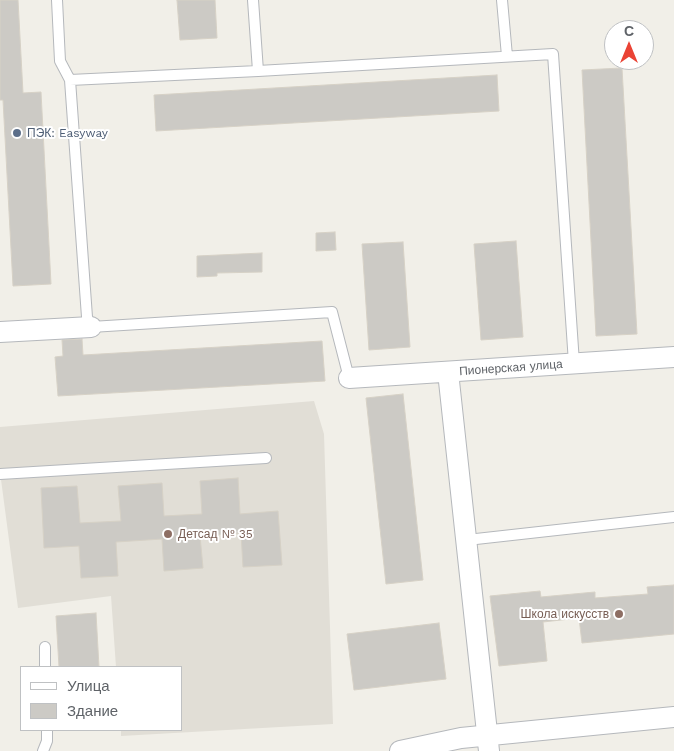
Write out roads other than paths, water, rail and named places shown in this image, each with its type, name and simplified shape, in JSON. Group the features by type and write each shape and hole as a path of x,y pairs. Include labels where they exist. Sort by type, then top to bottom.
{"street":[{"path":"0,332 92,327"},
{"name":"Пионерская улица","path":"349,378 674,357"},
{"path":"448,372 487,744"},
{"path":"400,751 461,738 487,744 674,717"}],"lane":[{"path":"57,0 60,61 70,80 87,317 92,327 332,312 349,378"},
{"path":"253,0 258,71"},
{"path":"502,0 507,56"},
{"path":"70,80 553,54 574,363"},
{"path":"0,474 266,458"},
{"path":"467,540 674,517"},
{"path":"45,647 45,666"},
{"path":"43,751 47,741 47,731"}],"place":[{"name":"ПЭК: Easyway","path":"17,133"},
{"name":"Детсад № 35","path":"168,534"},
{"name":"Школа искусств","path":"619,614"}]}
